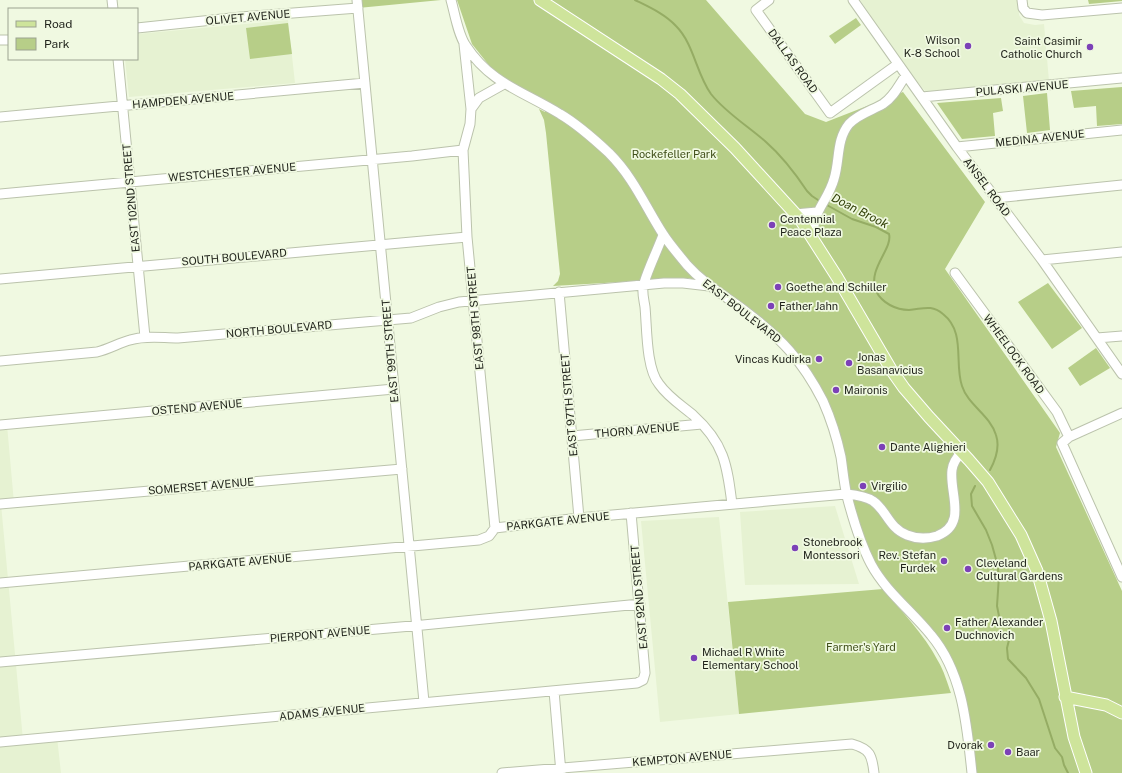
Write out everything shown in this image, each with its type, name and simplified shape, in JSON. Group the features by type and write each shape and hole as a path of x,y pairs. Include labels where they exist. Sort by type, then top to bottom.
{"main road":[{"path":"540,0 635,62 673,89 735,148 795,214 837,277 892,371 904,388 988,482 1021,535 1037,572 1049,615 1074,737 1086,773"},
{"path":"1065,697 1106,705 1122,713"}],"street":[{"name":"EAST BOULEVARD","path":"450,0 464,44 486,70 504,84 563,116 588,135 610,155 625,172 642,196 663,235 696,275 709,286 743,309 779,338 794,355 811,380 824,403 833,428 840,456 846,494 861,543 878,576 937,642 945,656 957,684 963,705 972,773"},
{"name":"DALLAS ROAD","path":"769,0 756,10 830,113 898,64"},
{"name":"ANSEL ROAD","path":"853,0 957,147 1042,260 1122,374"},
{"name":"OLIVET AVENUE","path":"138,28 358,4"},
{"name":"EAST 99TH STREET","path":"358,4 424,702"},
{"path":"1022,4 1027,13 1042,15 1122,8"},
{"name":"EAST 98TH STREET","path":"464,44 471,109 470,124 463,150 467,237 495,528"},
{"name":"EAST 102ND STREET","path":"118,60 145,337"},
{"path":"814,242 814,227 818,209 828,194 834,179 839,147 846,128 856,118 888,100 906,75"},
{"name":"PULASKI AVENUE","path":"922,97 1122,78"},
{"name":"HAMPDEN AVENUE","path":"0,117 365,83"},
{"path":"471,109 479,98 490,90 504,84"},
{"name":"MEDINA AVENUE","path":"957,147 1122,130"},
{"name":"WESTCHESTER AVENUE","path":"0,194 373,160 463,150"},
{"path":"995,198 1122,186"},
{"path":"795,214 818,209"},
{"path":"663,235 643,284 649,353 653,371 658,383 668,395 702,424 715,439 723,455 728,473 732,504"},
{"name":"SOUTH BOULEVARD","path":"0,279 467,237"},
{"path":"1042,260 1122,252"},
{"name":"WHEELOCK ROAD","path":"955,273 1057,412 1065,440 1122,577"},
{"name":"NORTH BOULEVARD","path":"0,361 97,352 132,339 145,337 178,338 411,318 439,307 459,302 643,284 683,283 709,286"},
{"name":"EAST 97TH STREET","path":"559,292 579,518"},
{"path":"1097,338 1122,336"},
{"name":"OSTEND AVENUE","path":"0,425 394,389"},
{"path":"1065,440 1122,413"},
{"name":"THORN AVENUE","path":"572,436 702,424"},
{"name":"PARKGATE AVENUE","path":"0,583 479,540 489,536 495,528 579,518 846,494 862,496 873,501 896,528 907,535 920,538 938,536 948,528 955,515 956,507 952,481 952,469 954,462 962,452"},
{"name":"SOMERSET AVENUE","path":"0,504 402,469"},
{"name":"EAST 92ND STREET","path":"631,513 645,673 643,680"},
{"name":"PIERPONT AVENUE","path":"0,662 640,604"},
{"name":"ADAMS AVENUE","path":"0,742 638,683 643,680"},
{"path":"554,691 561,770"},
{"name":"KEMPTON AVENUE","path":"502,773 561,770 852,744 860,746 868,751 872,758 874,773"}],"shaded area":[{"name":"Wilson K-8 School","path":"860,0 1018,0 1019,15 1024,23 1035,25 1044,24 1049,81 927,93 904,67"},
{"path":"288,20 295,83 129,97 125,60 138,60 138,34"},
{"path":"0,425 7,425 14,503 1,504 23,740 57,737 61,773 0,773"},
{"name":"Stonebrook Montessori","path":"835,506 859,584 745,585 740,512"},
{"name":"Michael R White Elementary School","path":"719,517 739,714 660,722 641,521"}],"green space":[{"path":"357,0 441,0 358,8"},
{"name":"Rockefeller Park","path":"457,0 706,0 805,114 826,122 903,92 985,202 945,269 1060,433 1056,447 1122,591 1122,773 971,773 965,715 945,656 899,601 864,550 833,428 811,380 773,333 709,286 689,278 553,286 558,281 560,274 546,133 544,120 539,109 545,112 545,105 504,84 472,44"},
{"path":"1088,0 1122,0 1122,1 1089,4"},
{"path":"856,18 861,25 835,44 829,36"},
{"path":"288,23 292,54 250,59 246,28"},
{"path":"1122,87 1122,124 1097,126 1096,106 1074,108 1071,91"},
{"path":"1047,93 1050,130 1027,133 1023,96"},
{"path":"1001,98 1003,111 993,113 995,136 962,139 937,103"},
{"path":"1048,283 1082,328 1052,349 1018,302"},
{"path":"1096,348 1110,368 1080,386 1068,368"},
{"name":"Farmer's Yard","path":"883,589 932,651 942,669 951,693 739,714 728,602"}],"waterway":[{"name":"Doan Brook","path":"635,0 662,14 676,26 687,41 706,86 711,94 730,113 772,147 788,165 807,191 821,202"},
{"name":"Doan Brook","path":"825,204 852,219 876,227 889,234 887,246 877,267 874,283 876,291 882,299 890,305 904,310 927,308 935,309 950,321 955,330 957,339 962,386 969,399 989,422 996,435 998,444 997,453 990,470"},
{"name":"Doan Brook","path":"975,486 971,494 972,506 986,530 997,563 999,576 997,606 999,616 1009,628 1007,648 1008,659 1026,678 1039,699 1055,748 1062,757 1068,773"}],"place":[{"name":"Wilson K-8 School","path":"968,46"},
{"name":"Saint Casimir Catholic Church","path":"1090,47"},
{"name":"Centennial Peace Plaza","path":"772,225"},
{"name":"Goethe and Schiller","path":"778,287"},
{"name":"Father Jahn","path":"771,306"},
{"name":"Vincas Kudirka","path":"819,359"},
{"name":"Jonas Basanavicius","path":"849,363"},
{"name":"Maironis","path":"836,390"},
{"name":"Dante Alighieri","path":"882,447"},
{"name":"Virgilio","path":"863,486"},
{"name":"Stonebrook Montessori","path":"795,548"},
{"name":"Rev. Stefan Furdek","path":"944,561"},
{"name":"Cleveland Cultural Gardens","path":"968,569"},
{"name":"Father Alexander Duchnovich","path":"947,628"},
{"name":"Michael R White Elementary School","path":"694,658"},
{"name":"Dvorak","path":"991,745"},
{"name":"Baar","path":"1008,752"}]}
